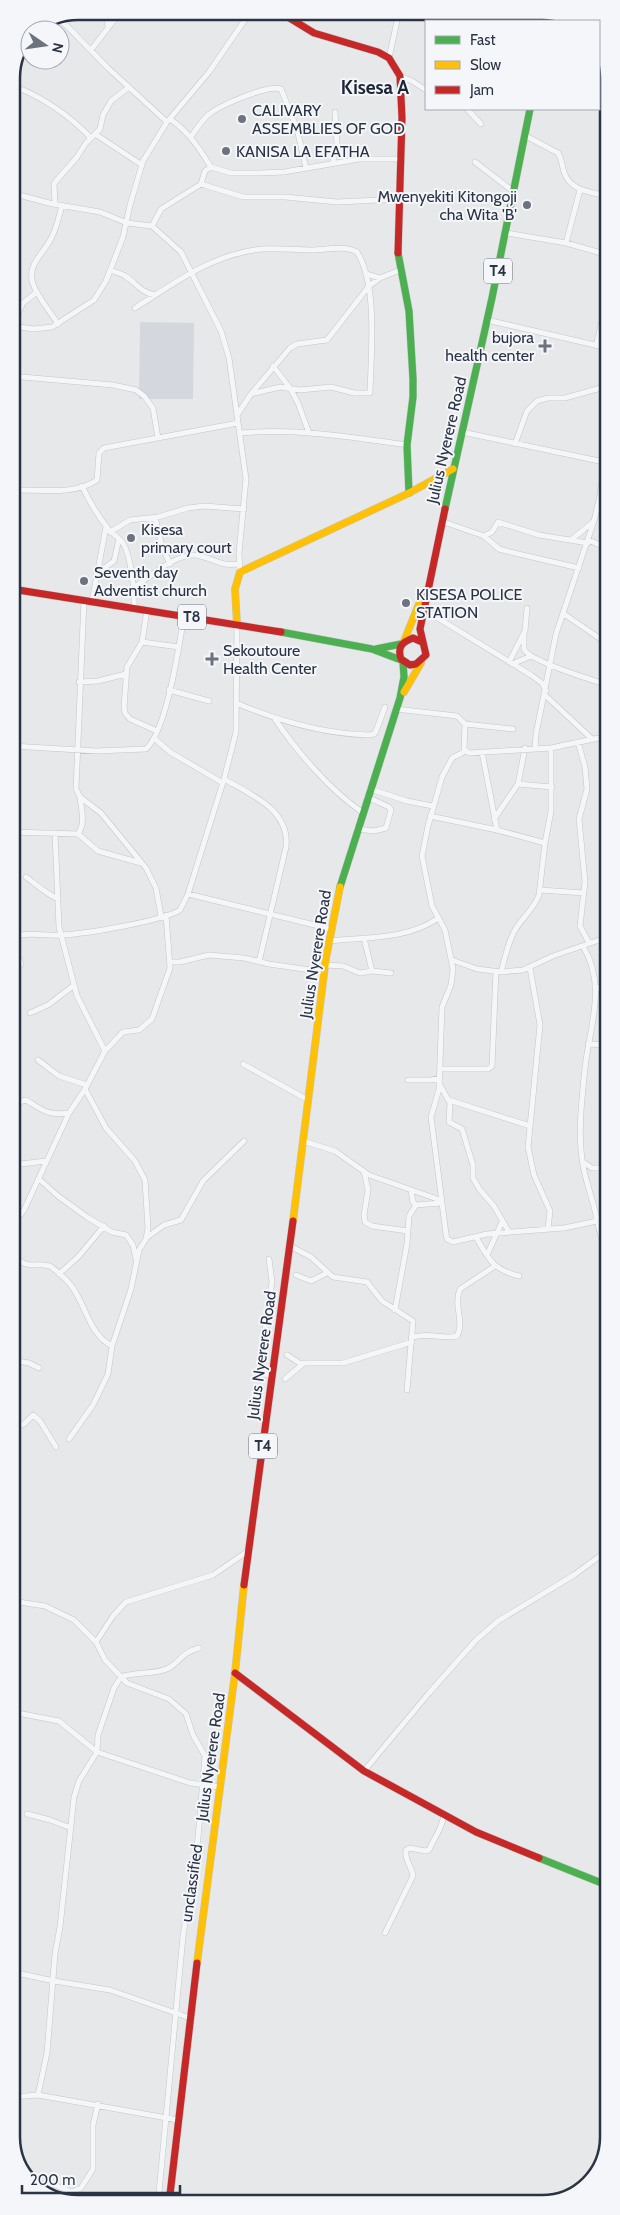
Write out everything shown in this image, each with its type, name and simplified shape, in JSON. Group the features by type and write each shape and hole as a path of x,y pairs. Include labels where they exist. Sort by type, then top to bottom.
{"main road":[{"path":"292,20 314,33 360,45 389,58 400,76 402,109 398,250 400,270 409,311 413,379 413,397 407,445 409,493"},
{"name":"Julius Nyerere Road","path":"400,698 426,655 420,629 430,572 506,233 530,110"},
{"path":"237,624 235,588 240,572 409,493 453,469"},
{"name":"Julius Nyerere Road","path":"171,2195 190,2018 235,1673 248,1551 329,941 357,829 400,698 404,677 402,661 398,654 415,615 430,572"},
{"name":"T8","path":"20,590 332,640 372,649 402,661"},
{"path":"402,642 413,638 422,642"},
{"name":"T8","path":"372,649 384,649 402,642"},
{"path":"402,661 412,666 421,663"},
{"path":"235,1673 364,1771 476,1832 600,1882"}],"street":[{"path":"108,20 108,28"},
{"path":"90,50 114,20"},
{"path":"20,327 47,329 58,324 94,300 101,291 127,223 130,205 142,165 169,121 209,72 245,20"},
{"path":"389,58 397,20"},
{"path":"62,22 169,121 185,129 211,167 231,173 284,172 374,158 401,160"},
{"path":"400,76 425,89"},
{"path":"55,204 54,184 56,180 102,127 103,115 111,101 129,86"},
{"path":"191,137 202,122 217,110 255,93 277,88 281,89 297,129 306,168"},
{"path":"20,89 51,103 93,136 142,165"},
{"path":"468,110 481,124"},
{"path":"333,163 336,155 335,112"},
{"path":"524,135 558,153 567,180 580,190 600,194"},
{"path":"336,155 342,162"},
{"path":"475,162 514,192"},
{"path":"152,226 161,209 201,184 205,171 211,167"},
{"path":"201,184 244,198 285,197 337,202 400,199"},
{"path":"566,243 580,190"},
{"path":"20,195 100,212 127,223 152,226 181,252 221,331 225,344 246,479 238,564 240,572"},
{"path":"58,324 37,292 31,276 40,252 50,242 62,205"},
{"path":"506,233 566,243 600,253"},
{"path":"135,308 191,272 214,260 242,252 264,249 341,249 357,252 369,286 370,393 354,393 331,388 300,390 290,388 266,389 251,394"},
{"path":"110,270 124,275 146,293 155,295"},
{"path":"237,414 273,366 290,348 297,344 327,340 369,286 380,278 400,270"},
{"path":"366,274 380,278"},
{"path":"20,309 23,303 37,292"},
{"path":"487,320 600,347"},
{"path":"596,346 600,329"},
{"path":"273,366 290,388 310,433"},
{"path":"20,377 136,390 144,396 153,408 158,438"},
{"path":"515,444 527,411 537,401 548,398 565,398 600,388"},
{"path":"20,490 67,489 97,480 99,453 104,448 238,423"},
{"path":"240,433 257,431 310,433 407,445"},
{"path":"462,432 600,461"},
{"path":"82,486 90,504 110,532 119,538 127,552 134,588 134,608"},
{"path":"535,748 536,734 546,693 556,634 588,542 600,486"},
{"path":"110,532 130,520 155,517 188,508 204,506 244,509"},
{"path":"155,517 162,547 170,564"},
{"path":"441,521 484,536 499,549 579,568"},
{"path":"571,540 594,521"},
{"path":"484,536 492,532 498,522 539,535 588,542 600,546"},
{"path":"78,834 82,827 83,819 80,797 76,789 79,682 88,601 106,527"},
{"path":"96,574 114,561 119,538"},
{"path":"134,588 170,564 192,555 203,556 222,564 238,564"},
{"path":"527,608 524,651 550,665 600,682"},
{"path":"423,609 542,683 546,693 592,739"},
{"path":"147,610 142,642 129,662 126,674 125,714 137,723 157,730"},
{"path":"564,614 600,639"},
{"path":"20,747 77,751 138,750 146,748 154,738 169,690 184,616"},
{"path":"20,935 32,933 61,935 128,924 164,916 180,910 188,894 224,781 236,732 237,624"},
{"path":"511,663 524,633"},
{"path":"142,642 179,647"},
{"path":"511,663 531,656"},
{"path":"79,682 98,681 126,674"},
{"path":"169,690 209,700"},
{"path":"236,703 275,719 313,729 369,736 376,731 385,707"},
{"path":"396,709 457,716 464,724 466,751"},
{"path":"275,719 339,795 362,812"},
{"path":"464,724 513,729"},
{"path":"154,738 170,752 272,809 279,816 286,831 286,847 258,962"},
{"path":"597,1221 548,1229 497,1233 453,1242 447,1239 440,1202 431,1117 440,1085 441,1014 453,978 452,960 445,930 432,906 422,856 433,806 448,764 452,758 466,751 482,752 525,748 551,748 600,738"},
{"path":"578,742 587,777 586,796 579,819 584,893 580,926 589,943"},
{"path":"494,819 518,784 525,748"},
{"path":"440,1069 488,1069 492,1066 498,971 514,933 527,912 536,903 540,890 545,843 551,811 551,748"},
{"path":"482,752 497,830"},
{"path":"518,784 552,787"},
{"path":"370,789 407,801 433,806"},
{"path":"20,1214 39,1179 69,1113 86,1087 104,1051 123,1032 140,1030 152,1018 171,962 164,916 152,877 102,813 80,797"},
{"path":"357,829 374,831 386,828 391,810 389,807 367,797"},
{"path":"430,816 497,830 545,843"},
{"path":"20,832 78,834 98,851 142,864"},
{"path":"55,833 61,935 73,986 104,1051"},
{"path":"26,877 34,885 40,886 48,894 58,899"},
{"path":"540,890 584,893"},
{"path":"188,894 331,929"},
{"path":"329,941 402,934 428,925 438,919"},
{"path":"52,934 59,926"},
{"path":"364,938 372,971"},
{"path":"452,960 477,970 498,971 530,968 553,956 600,940"},
{"path":"583,946 593,966 597,987 588,1044 581,1128 582,1161 600,1236"},
{"path":"171,962 180,962 209,955 325,968 343,966 360,973 372,971 391,973"},
{"path":"530,968 540,1025 530,1126 529,1156 534,1175 550,1211 548,1229"},
{"path":"30,1013 48,1005 73,986"},
{"path":"588,1044 600,1045"},
{"path":"38,1060 60,1076 86,1087 106,1128 134,1161 145,1180 148,1228 146,1238 139,1250 125,1310 112,1346 108,1374 93,1404 69,1439"},
{"path":"243,1064 308,1100"},
{"path":"408,1080 440,1078"},
{"path":"440,1085 449,1100 449,1122 462,1129 472,1165 473,1178 480,1190 492,1202 508,1232"},
{"path":"20,1102 26,1100 45,1112 54,1115 69,1113"},
{"path":"449,1100 530,1126"},
{"path":"146,1238 164,1225 181,1220 203,1181 244,1141"},
{"path":"303,1141 336,1151 364,1171 440,1202"},
{"path":"20,1164 46,1161"},
{"path":"582,1161 592,1168 600,1168"},
{"path":"364,1171 368,1190 364,1214 365,1222 372,1226 408,1231"},
{"path":"39,1179 58,1196 112,1232 126,1235 133,1245 137,1262"},
{"path":"411,1190 413,1202 416,1205"},
{"path":"396,1310 410,1213 416,1205 440,1202"},
{"path":"487,1255 502,1222"},
{"path":"59,1274 78,1257 104,1226"},
{"path":"476,1237 495,1266 507,1273 519,1276"},
{"path":"290,1246 311,1256 328,1273 339,1279 367,1282 377,1296 413,1321 413,1340 407,1390"},
{"path":"269,1260 272,1282 259,1370 261,1373 272,1376"},
{"path":"20,1261 30,1266 50,1266 59,1274 73,1288 97,1334 112,1346"},
{"path":"285,1379 301,1364 312,1362 343,1363 427,1334 452,1338 457,1336 460,1326 457,1310 460,1289 495,1266"},
{"path":"296,1276 311,1281 328,1273"},
{"path":"287,1354 301,1364"},
{"path":"20,1361 39,1368"},
{"path":"20,1426 33,1415 40,1420 56,1447"},
{"path":"96,1642 113,1616 126,1602 213,1575 248,1551"},
{"path":"364,1771 476,1640 498,1621 574,1575 600,1556"},
{"name":"unclassified","path":"20,1602 45,1606 74,1620 96,1642 105,1660 127,1683 169,1699 186,1714 193,1735 205,1756 198,1838 183,1936 159,2195"},
{"path":"38,2095 47,2053 55,1954 60,1927 76,1788 96,1752 98,1735 114,1688 121,1676 133,1672 155,1672 169,1668 187,1651 199,1648"},
{"path":"20,1714 60,1721 96,1752 202,1786 220,1787"},
{"path":"27,1814 71,1828"},
{"path":"385,1933 413,1876 405,1855 406,1850 410,1848 429,1850 432,1840 442,1829 444,1815"},
{"path":"20,1974 110,1990 190,2018"},
{"path":"20,2096 38,2095 98,2104 165,2119 178,2120"},
{"path":"43,2183 50,2182 72,2192 81,2188 93,2170 93,2125 98,2104"}],"shaded area":[{"path":"140,322 194,323 193,399 139,399"}],"traffic: fast":[{"path":"445,509 492,298 530,110"},
{"path":"398,253 409,311 413,379 413,397 407,445 409,493"},
{"path":"281,632 372,649 401,660"},
{"path":"376,649 401,644"},
{"path":"340,887 400,698 404,677 403,662"},
{"path":"539,1858 600,1882"}],"traffic: slow":[{"path":"237,624 235,589 240,572 409,493 453,469"},
{"path":"404,641 419,604"},
{"path":"404,692 421,663"},
{"path":"293,1221 326,958 340,887"},
{"path":"197,1963 235,1673 244,1585"}],"traffic: jam":[{"path":"293,20 314,33 378,52 389,58 400,76 402,118 398,253"},
{"path":"422,642 413,638 403,643 400,648 401,659 410,665 416,664 426,655 420,629 445,509"},
{"path":"20,590 281,632"},
{"path":"244,1585 293,1221"},
{"path":"235,1673 364,1771 476,1832 539,1858"},
{"path":"170,2195 197,1963"}],"place":[{"name":"CALIVARY ASSEMBLIES OF GOD","path":"242,119"},
{"name":"KANISA LA EFATHA","path":"226,151"},
{"name":"Mwenyekiti Kitongoji cha Wita 'B'","path":"527,205"},
{"name":"bujora health center","path":"545,346"},
{"name":"Kisesa primary court","path":"131,538"},
{"name":"Seventh day Adventist church","path":"84,581"},
{"name":"KISESA POLICE STATION","path":"406,603"},
{"name":"Sekoutoure Health Center","path":"212,659"}],"district":[{"name":"Kisesa A","path":"375,87"}]}
